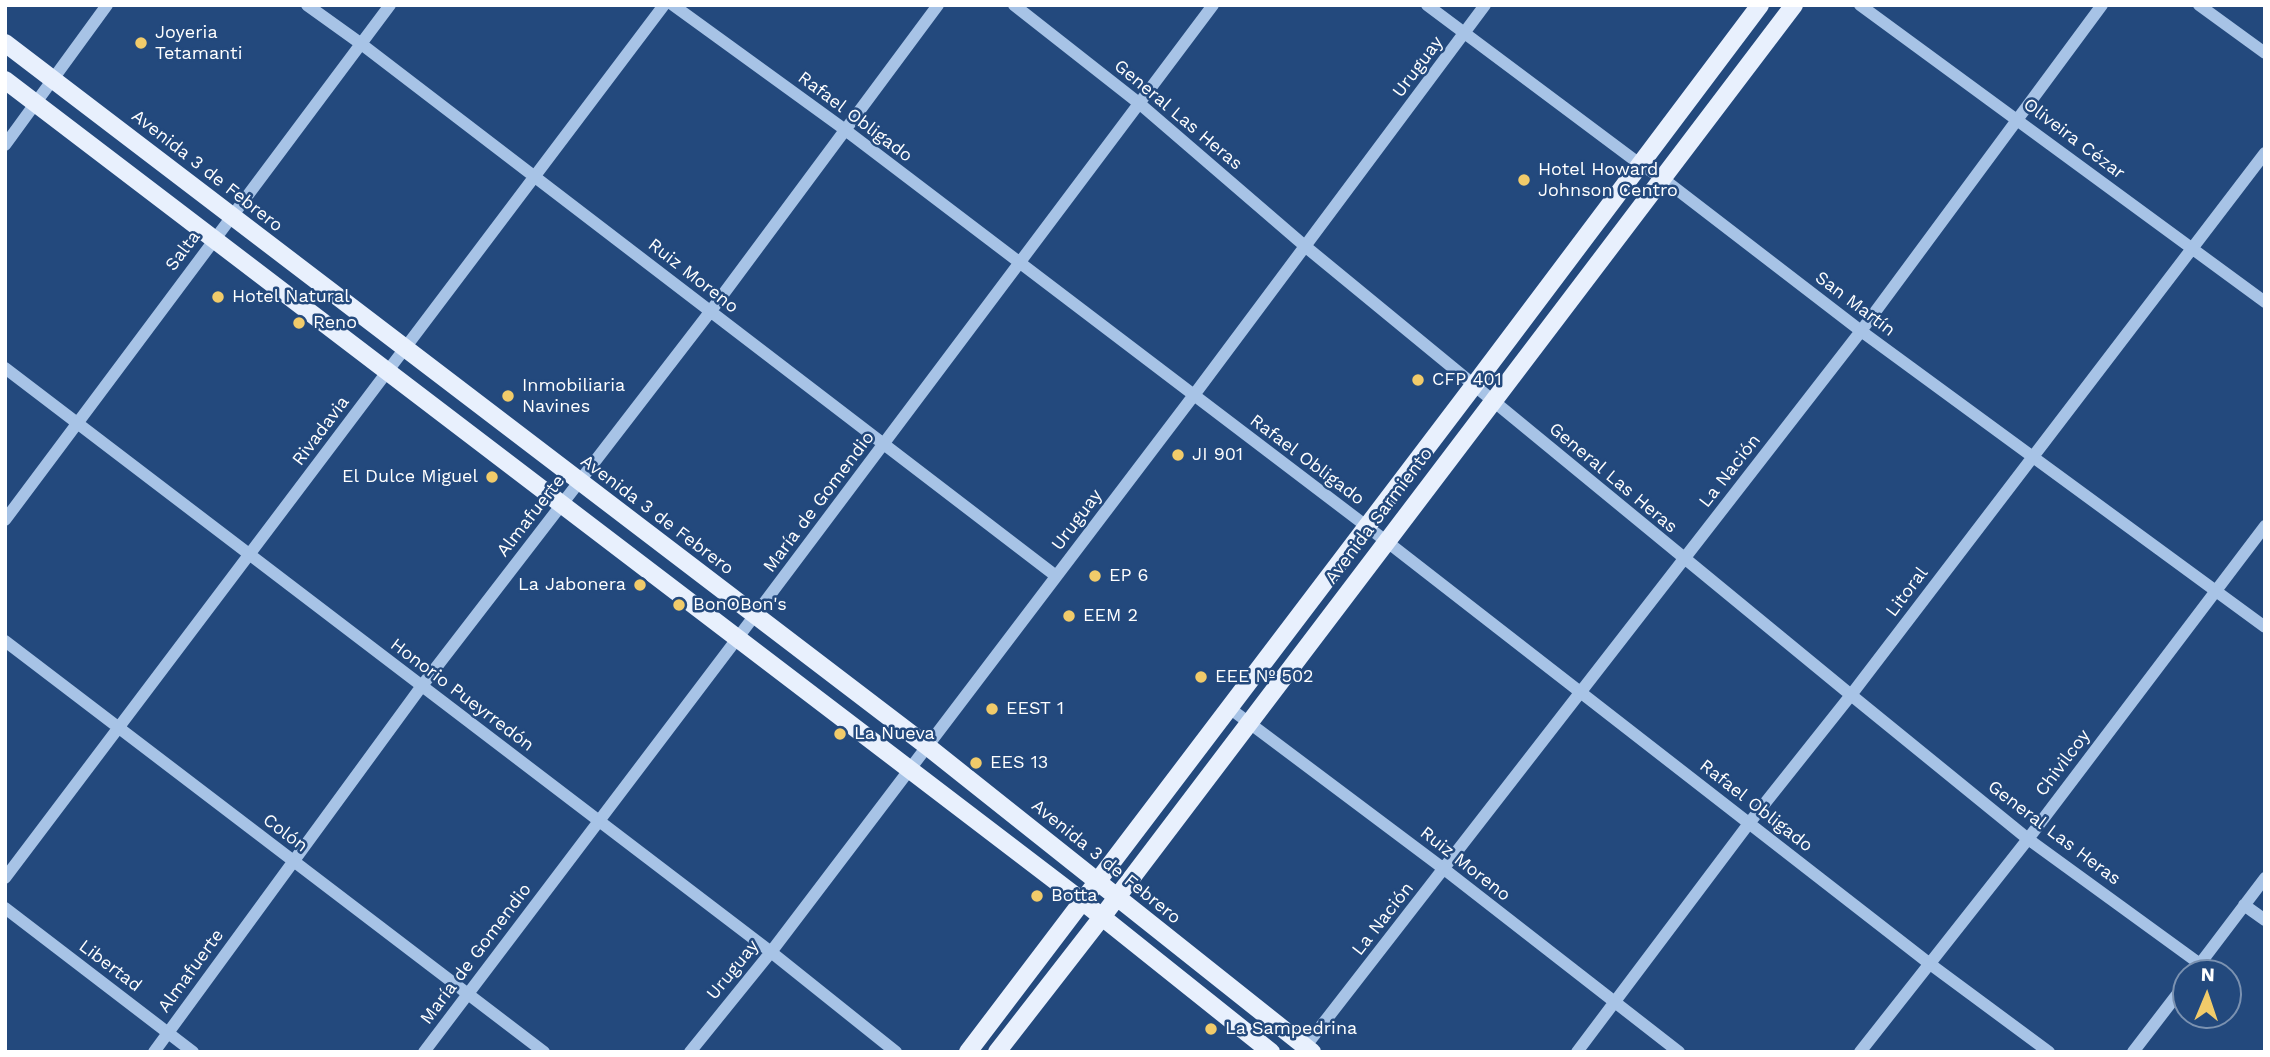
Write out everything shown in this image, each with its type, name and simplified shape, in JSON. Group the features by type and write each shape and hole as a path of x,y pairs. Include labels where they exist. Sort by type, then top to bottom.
{"main road":[{"name":"Avenida Sarmiento","path":"968,1052 1760,5"},
{"name":"Avenida Sarmiento","path":"997,1052 1794,5"},
{"name":"Avenida 3 de Febrero","path":"5,43 927,746 1306,1050"},
{"path":"5,80 1082,901 1271,1052"}],"street":[{"path":"5,145 107,5"},
{"name":"Ruiz Moreno","path":"307,5 1056,576"},
{"name":"Salta","path":"5,520 390,5"},
{"name":"Rivadavia","path":"5,878 664,5"},
{"name":"Rafael Obligado","path":"673,5 844,129 1387,541 1930,964 2049,1052"},
{"name":"Almafuerte","path":"154,1052 421,687 710,312 938,5"},
{"name":"General Las Heras","path":"1014,5 1140,104 1306,247 1475,384 1684,560 2028,839 2184,959"},
{"name":"María de Gomendio","path":"424,1052 1213,5"},
{"name":"San Martín","path":"1427,5 1662,178 1860,331 2265,627"},
{"name":"Uruguay","path":"690,1052 771,952 1194,395 1485,5"},
{"name":"Oliveira Cézar","path":"1860,5 2265,302"},
{"name":"La Nación","path":"1306,1050 1860,331 2102,5"},
{"path":"2199,5 2265,53"},
{"name":"Litoral","path":"1577,1052 1749,822 1851,695 2265,153"},
{"name":"Honorio Pueyrredón","path":"5,368 771,952 896,1052"},
{"name":"Chivilcoy","path":"1860,1052 2028,839 2265,526"},
{"name":"Colón","path":"5,641 544,1052"},
{"name":"Ruiz Moreno","path":"1228,706 1444,869 1679,1052"},
{"path":"2204,959 2265,878"},
{"path":"2244,905 2265,920"},
{"name":"Libertad","path":"5,908 193,1052"},
{"path":"2133,1052 2172,1001"}],"place":[{"name":"Joyeria Tetamanti","path":"141,43"},
{"name":"Hotel Howard Johnson Centro","path":"1524,180"},
{"name":"Hotel Natural","path":"218,297"},
{"name":"Reno","path":"299,323"},
{"name":"CFP 401","path":"1418,380"},
{"name":"Inmobiliaria Navines","path":"508,396"},
{"name":"JI 901","path":"1178,455"},
{"name":"El Dulce Miguel","path":"492,477"},
{"name":"EP 6","path":"1095,576"},
{"name":"La Jabonera","path":"640,585"},
{"name":"BonOBon's","path":"679,605"},
{"name":"EEM 2","path":"1069,616"},
{"name":"EEE Nº 502","path":"1201,677"},
{"name":"EEST 1","path":"992,709"},
{"name":"La Nueva","path":"840,734"},
{"name":"EES 13","path":"976,763"},
{"name":"Botta","path":"1037,896"},
{"name":"La Sampedrina","path":"1211,1029"}]}
